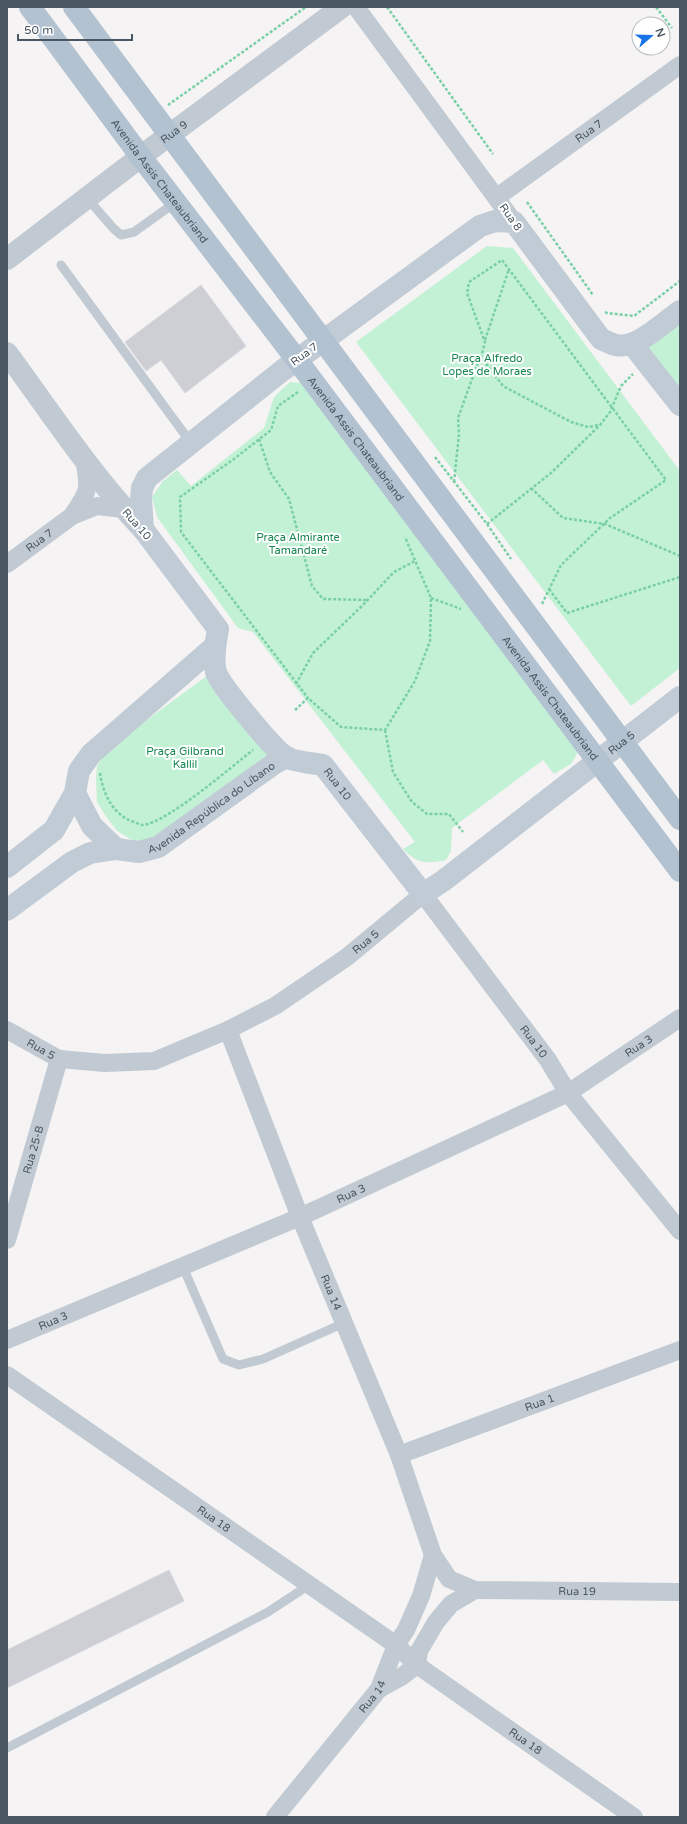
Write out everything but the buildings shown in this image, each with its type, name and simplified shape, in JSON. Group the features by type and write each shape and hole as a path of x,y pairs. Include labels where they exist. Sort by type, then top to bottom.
{"main road":[{"name":"Avenida Assis Chateaubriand","path":"30,7 141,157 297,360 680,871"},
{"path":"74,7 680,819"},
{"name":"Rua 7","path":"143,529 141,499 142,488 147,478 297,360 480,226 495,221 514,222"},
{"name":"Rua 8","path":"514,222 601,339 616,345 632,344"},
{"path":"680,311 632,344 647,361 680,405"},
{"name":"Rua 10","path":"143,529 218,629 215,646 216,672 224,685 266,738 287,757 323,765 423,894"},
{"path":"7,867 54,830 75,794 79,771 91,754 215,646"},
{"name":"Rua 5","path":"423,894 443,881 680,697"},
{"name":"Avenida República do Líbano","path":"7,910 72,862 90,853 116,849 138,852 158,847 275,763 287,757"},
{"path":"75,794 92,826 116,849"}],"street":[{"name":"Rua 9","path":"7,259 342,7"},
{"name":"Rua 8","path":"356,7 514,222"},
{"name":"Rua 7","path":"497,198 680,65"},
{"name":"Rua 10","path":"7,353 84,460 124,509 143,529"},
{"name":"Rua 7","path":"72,516 87,494 88,481 84,460"},
{"name":"Rua 7","path":"7,564 72,516 97,506 124,509"},
{"name":"Rua 10","path":"423,894 548,1060 568,1093 680,1230"},
{"name":"Rua 5","path":"7,1030 59,1059 105,1063 154,1061 228,1030 275,1006 347,957 423,894"},
{"name":"Rua 3","path":"7,1340 300,1217 568,1093 680,1018"},
{"name":"Rua 14","path":"228,1030 300,1217 399,1455 433,1555 449,1579 475,1590"},
{"name":"Rua 25-B","path":"7,1240 59,1059"},
{"name":"Rua 1","path":"399,1455 680,1350"},
{"name":"Rua 18","path":"7,1375 396,1645 418,1665 634,1817"},
{"name":"Rua 14","path":"275,1817 378,1689 396,1645 406,1630 422,1596 433,1555"},
{"name":"Rua 19","path":"475,1590 680,1592"},
{"path":"378,1689 401,1677 418,1665 419,1651 436,1622 451,1604 475,1590"}],"lane":[{"path":"87,198 113,228 121,234 134,232 176,202"},
{"path":"61,266 192,443"},
{"path":"183,1267 223,1359 239,1365 263,1359 344,1323"},
{"path":"7,1748 268,1612 310,1585"}],"path":[{"path":"168,105 306,7"},
{"path":"387,7 492,154"},
{"path":"656,7 672,28"},
{"path":"527,202 598,301"},
{"path":"485,342 467,292 469,282 502,260 666,480 610,518 561,565 542,604 538,598"},
{"path":"454,482 459,434 458,418 481,357 509,269"},
{"path":"602,307 606,314 634,316 680,281"},
{"path":"481,357 503,386 571,422 588,427 600,425"},
{"path":"487,524 551,473 600,425 612,408 621,386 647,361"},
{"path":"303,396 299,391 278,406 271,430 180,497 181,532 308,698 341,727 385,730"},
{"path":"259,439 270,472 289,499 312,586 324,599 368,600"},
{"path":"432,453 487,524 512,561"},
{"path":"531,488 563,518 605,524 680,556"},
{"path":"404,534 431,598 430,641 415,681 385,730 393,772 412,802 427,814 449,814 463,832"},
{"path":"296,684 313,653 368,600 394,572 415,561"},
{"path":"549,588 567,613 680,577"},
{"path":"295,710 308,698"},
{"path":"100,770 102,785 110,805 125,819 142,825 161,818 205,788 256,749 266,738"}],"green space":[{"name":"Praça Alfredo Lopes de Moraes","path":"487,246 513,248 680,471 680,668 631,706 356,342"},
{"path":"680,322 680,393 645,347"},
{"name":"Praça Almirante Tamandaré","path":"290,382 302,383 578,752 571,764 554,774 543,760 452,828 451,851 446,860 423,862 413,858 403,849 415,842 253,632 238,628 157,517 152,497 163,481 177,470 191,486 264,428 274,397"},
{"name":"Praça Gilbrand Kallil","path":"212,672 273,758 151,841 134,841 117,831 97,802 97,766 109,748"}]}
